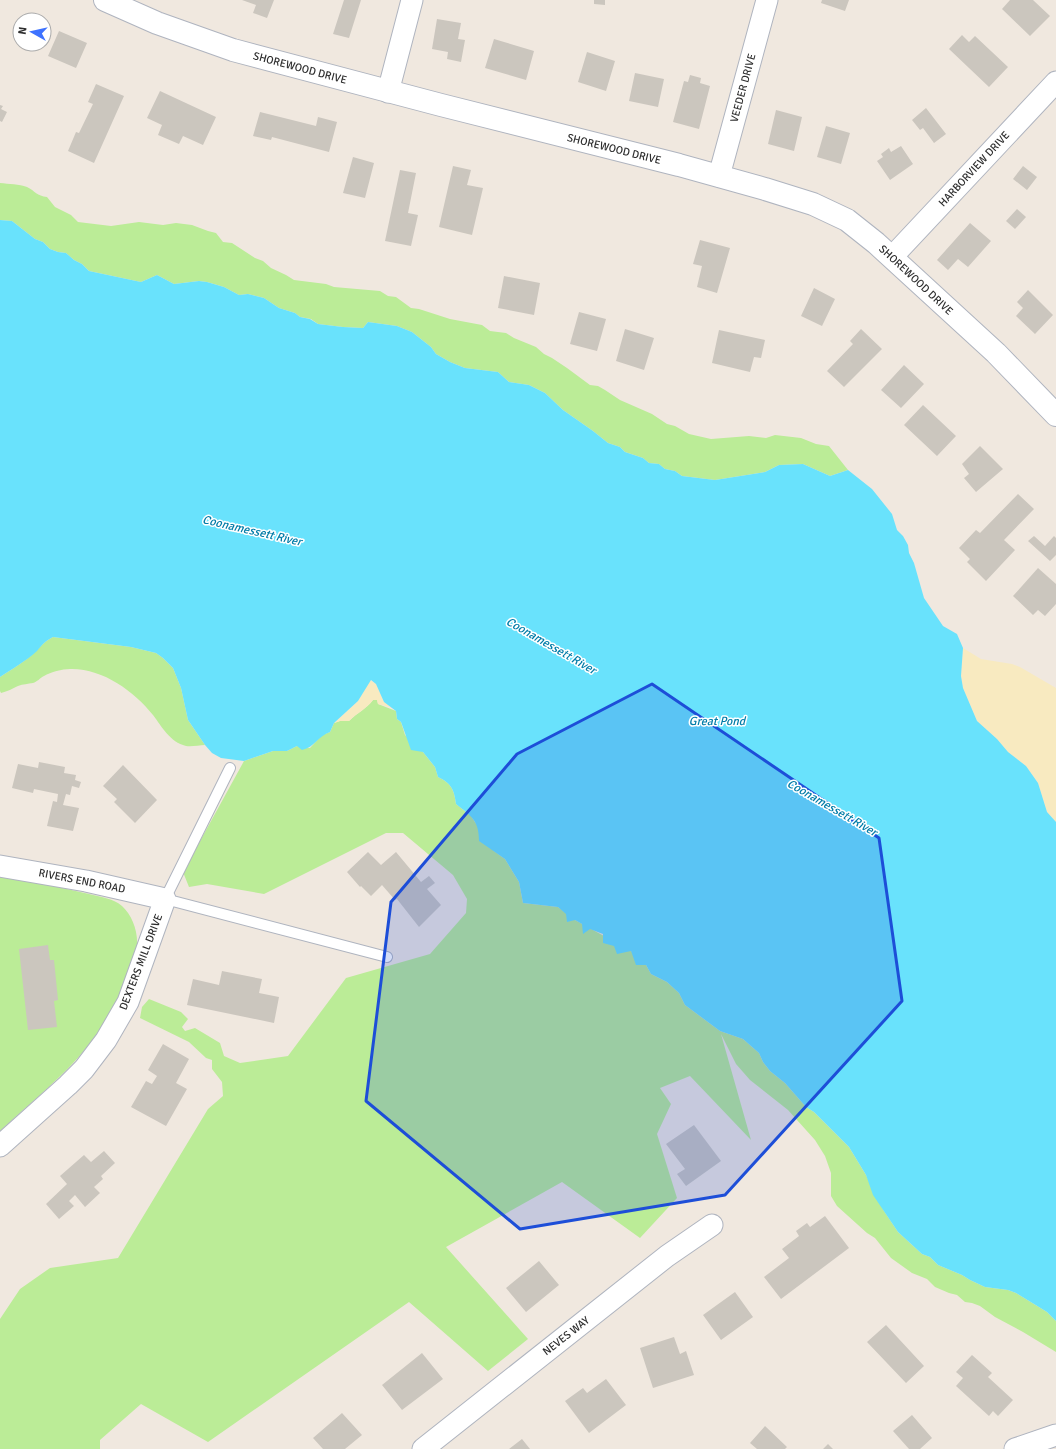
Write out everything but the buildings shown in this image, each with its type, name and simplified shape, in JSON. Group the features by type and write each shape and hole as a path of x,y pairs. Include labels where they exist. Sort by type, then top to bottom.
{"street":[{"name":"SHOREWOOD DRIVE","path":"105,0 157,22 233,50 388,92 719,176 813,204 847,220 876,243 996,353 1056,415"},
{"path":"388,92 412,0"},
{"name":"VEEDER DRIVE","path":"719,176 768,0"},
{"name":"HARBORVIEW DRIVE","path":"892,257 1056,82"},
{"name":"RIVERS END ROAD","path":"0,866 86,880 164,899"},
{"name":"DEXTERS MILL DRIVE","path":"0,1146 68,1085 84,1069 106,1040 128,1002 164,899"},
{"name":"NEVES WAY","path":"423,1449 667,1256 712,1225"},
{"path":"1015,1449 1056,1435"}],"lane":[{"path":"230,768 164,899 387,957"}],"highlighted area":[{"path":"652,684 879,838 902,1001 725,1195 520,1229 366,1101 391,902 517,754"}],"green space":[{"path":"0,183 24,186 47,197 55,207 71,215 78,222 111,226 139,222 163,225 176,223 192,225 216,233 223,242 232,243 255,258 263,261 271,268 294,280 326,284 334,287 380,291 388,296 396,297 411,308 419,309 450,319 482,325 490,331 506,333 536,347 590,385 598,386 620,400 652,414 667,424 675,426 689,434 711,439 749,436 766,438 775,435 801,438 816,444 829,446 848,470 830,476 803,464 779,465 765,472 715,480 682,476 675,471 665,469 659,464 649,463 643,458 625,452 620,447 608,443 563,410 545,393 529,385 509,382 498,372 465,368 450,362 436,354 431,347 412,332 397,326 368,322 363,328 318,324 311,319 300,317 295,313 279,308 264,298 248,294 239,295 224,287 207,282 199,281 174,284 157,275 141,282 89,271 66,253 50,249 43,242 35,239 12,221 0,220"},
{"path":"53,637 131,647 156,653 173,668 181,688 188,720 205,745 186,746 175,741 167,734 153,715 137,698 116,683 94,672 70,669 60,670 34,682 20,685 1,693 0,677 19,665"},
{"path":"373,700 377,700 378,704 396,711 397,719 401,722 405,735 423,752 435,767 438,777 449,784 454,794 456,804 471,816 494,851 505,859 519,882 523,903 558,907 575,920 631,951 646,965 651,974 667,982 679,993 685,1005 720,1031 743,1039 759,1053 763,1062 770,1071 785,1083 806,1107 814,1112 849,1147 866,1175 884,1211 898,1232 922,1254 930,1257 938,1265 985,1287 1008,1290 1016,1293 1047,1312 1056,1321 1056,1352 995,1317 980,1306 965,1302 957,1295 935,1287 927,1279 912,1273 891,1258 875,1238 867,1233 837,1206 831,1196 831,1173 825,1156 815,1140 788,1110 750,1080 736,1064 721,1034 751,1140 690,1076 660,1088 671,1104 657,1134 677,1198 640,1238 562,1182 446,1247 528,1339 488,1371 409,1302 208,1442 141,1404 100,1440 100,1449 0,1449 0,1319 20,1289 50,1268 118,1258 208,1109 223,1096 222,1082 212,1069 212,1060 206,1058 189,1042 140,1018 142,1007 149,999 181,1012 188,1019 182,1027 185,1031 195,1028 220,1043 224,1056 240,1063 288,1056 346,978 430,954 466,913 467,899 453,875 403,833 386,833 264,894 207,884 189,887 183,872 244,761 273,751 287,751 297,746 310,748 322,735 330,732 334,723 349,721"},
{"path":"0,874 115,901 129,914 135,929 137,945 131,969 125,984 110,1013 94,1038 67,1069 0,1131"}],"sand":[{"path":"963,648 981,659 1012,664 1020,667 1056,688 1056,822 1047,812 1038,783 1026,766 1008,752 997,739 977,721 963,688 961,676"},
{"path":"370,680 376,684 384,702 393,708 378,704 377,700 373,700 349,721 334,723 358,701"}],"water":[{"name":"Great Pond","path":"0,220 12,221 35,239 43,242 50,249 66,253 89,271 141,282 157,275 174,284 199,281 207,282 224,287 239,295 248,294 264,298 279,308 295,313 300,317 310,319 318,324 363,328 368,322 397,326 412,332 431,347 436,354 450,362 465,368 498,372 509,382 529,385 545,393 563,410 608,443 620,447 625,452 643,458 649,463 659,464 665,469 675,471 682,476 715,480 765,472 779,465 803,464 830,476 848,470 872,489 892,514 897,530 903,536 908,545 909,553 914,563 924,598 943,626 957,634 963,648 961,676 963,688 977,721 997,739 1008,752 1026,766 1038,783 1047,812 1056,822 1056,1321 1047,1312 1016,1293 1008,1290 985,1287 938,1265 930,1257 922,1254 898,1232 873,1195 866,1175 849,1147 814,1112 806,1107 785,1083 770,1071 763,1062 759,1053 743,1039 720,1031 685,1005 679,993 667,982 651,974 646,965 636,965 631,951 617,954 614,946 603,943 603,934 590,929 583,934 582,924 575,920 567,922 566,914 558,907 523,903 519,882 505,859 479,841 476,823 456,804 451,787 438,777 435,767 423,752 411,750 401,722 397,719 396,711 384,702 376,684 371,680 358,701 334,723 330,732 322,736 310,747 302,750 297,746 287,751 273,751 244,761 221,758 212,753 205,745 188,720 181,688 173,668 156,653 131,647 53,637 28,658 0,677"}],"water label":[{"name":"Coonamessett River","path":"252,531"},
{"name":"Coonamessett River","path":"551,646"},
{"name":"Coonamessett River","path":"832,808"}]}
